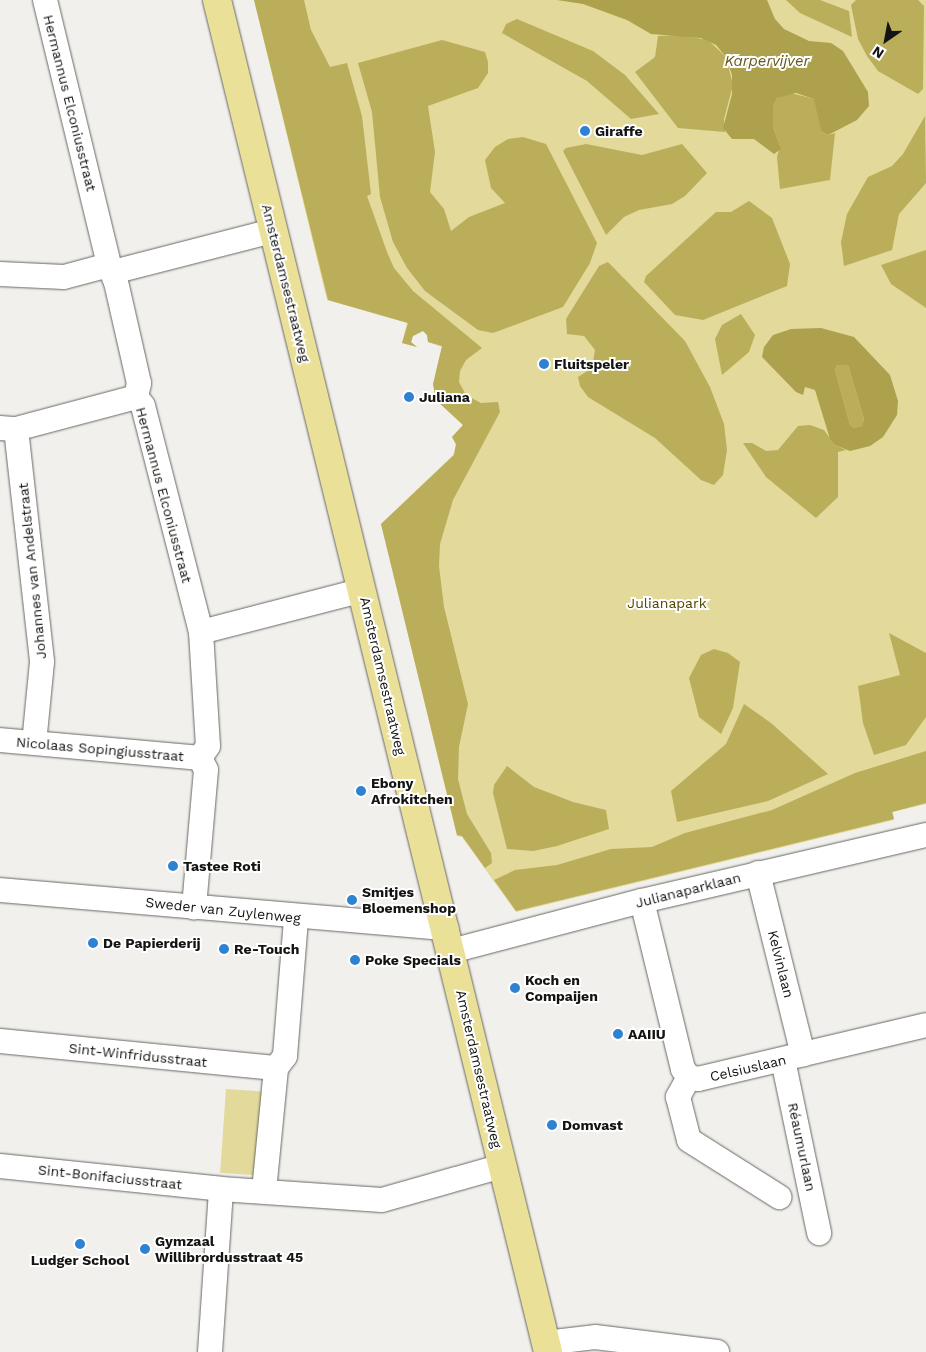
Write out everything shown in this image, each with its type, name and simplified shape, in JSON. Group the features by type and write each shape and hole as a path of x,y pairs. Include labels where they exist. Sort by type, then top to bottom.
{"main road":[{"name":"Amsterdamsestraatweg","path":"217,0 363,590 546,1347"}],"street":[{"name":"Hermannus Elconiusstraat","path":"44,0 138,383 136,397 146,415 201,632 208,746 200,758"},
{"path":"0,274 64,277 111,269 273,231"},
{"path":"8,428 136,397"},
{"name":"Johannes van Andelstraat","path":"8,428 42,662 34,743"},
{"path":"201,632 363,590"},
{"name":"Nicolaas Sopingiusstraat","path":"0,740 200,758"},
{"path":"194,907 206,770 200,758"},
{"name":"Julianaparklaan","path":"448,940 642,901 926,835"},
{"name":"Kelvinlaan","path":"758,873 793,1058"},
{"name":"Sweder van Zuylenweg","path":"0,890 296,918 448,940"},
{"path":"642,901 683,1069 689,1077 678,1097 689,1140 779,1197"},
{"path":"296,918 285,1056 276,1068 264,1191 382,1200 502,1166"},
{"name":"Celsiuslaan","path":"689,1077 698,1079 926,1025"},
{"name":"Sint-Winfridusstraat","path":"0,1041 276,1068"},
{"name":"Réaumurlaan","path":"793,1058 819,1233"},
{"name":"Sint-Bonifaciusstraat","path":"0,1166 264,1191"},
{"path":"210,1352 221,1188"},
{"path":"546,1347 595,1337 717,1352"}],"green space":[{"name":"Julianapark","path":"254,0 926,0 926,804 893,812 894,820 516,912 462,837 457,836 381,524 453,455 456,445 452,437 463,425 436,400 433,385 442,347 428,342 427,335 423,331 413,336 411,342 417,347 402,343 407,323 327,300"},
{"path":"226,1089 265,1092 259,1176 220,1173"}],"shaded area":[{"path":"254,0 304,0 311,30 330,67 347,63 362,116 371,194 367,196 394,268 413,291 482,348 466,360 460,371 459,382 466,395 481,403 498,402 500,412 453,500 440,544 439,566 444,607 468,704 459,747 458,779 467,814 491,853 492,863 485,868 462,836 457,835 381,524 454,455 456,444 452,437 463,425 436,400 433,384 442,346 428,342 427,335 423,331 413,336 411,342 417,347 402,343 408,323 328,300"},
{"path":"786,0 820,0 849,11 852,37 800,13"},
{"path":"856,0 918,0 924,6 923,89 918,94 878,71 867,56 858,39 851,5"},
{"path":"517,19 593,51 625,75 659,114 631,119 587,81 502,33 506,24"},
{"path":"681,35 708,40 726,57 733,85 724,119 725,132 678,128 635,72 655,57 658,36"},
{"path":"442,40 485,52 488,62 488,73 478,88 428,106 435,152 430,192 444,209 451,231 469,217 505,203 491,188 485,160 495,147 508,139 523,137 546,144 597,243 590,263 563,307 493,333 478,330 425,291 407,268 393,242 380,197 372,112 358,63"},
{"path":"790,93 815,99 821,131 828,135 835,133 830,180 780,189 777,157 780,146 773,127 773,107 777,98"},
{"path":"925,116 926,183 899,214 892,250 844,266 841,242 847,214 868,177 892,166 903,154"},
{"path":"586,144 642,155 682,144 707,173 685,196 672,204 639,210 624,217 606,235 563,151 566,148"},
{"path":"749,201 772,218 790,264 787,286 703,320 675,315 644,282 646,276 716,212 731,212"},
{"path":"926,250 926,308 891,284 881,265"},
{"path":"608,262 685,341 710,387 724,424 727,450 723,475 714,485 701,480 655,438 588,397 580,386 578,377 592,368 595,350 584,336 567,334 566,319 599,266"},
{"path":"741,314 755,335 749,352 722,375 715,339 722,325"},
{"path":"837,365 848,365 864,419 862,426 854,428 850,425 835,370"},
{"path":"810,425 824,430 835,445 846,450 838,452 838,497 816,518 766,477 743,443 752,443 766,451 778,450 798,426"},
{"path":"889,633 926,653 926,717 906,745 874,755 863,723 858,686 900,675"},
{"path":"714,649 728,653 740,662 733,708 721,734 699,717 689,678 701,655"},
{"path":"744,704 771,723 828,774 768,801 677,822 671,791 726,744"},
{"path":"926,751 926,803 892,812 894,819 516,911 494,880 515,870 557,865 611,849 652,847 685,833 772,810 855,773"},
{"path":"507,766 534,787 573,802 606,810 609,829 557,846 533,851 507,849 493,793 494,785"}],"water":[{"name":"Karpervijver","path":"557,0 767,0 775,19 784,29 809,41 831,43 843,51 868,92 869,106 857,120 828,135 821,131 814,99 796,93 777,98 773,107 773,127 781,149 774,154 754,139 732,139 723,128 732,94 732,75 726,57 716,45 701,38 651,34 627,20 583,4"},
{"path":"821,328 854,337 890,375 898,401 897,415 883,437 870,446 850,451 835,445 830,439 815,390 805,387 803,395 796,392 762,357 764,347 773,335 791,329","holes":["837,365 848,365 864,419 862,426 854,428 850,425 835,370"]}],"place":[{"name":"Giraffe","path":"585,131"},
{"name":"Fluitspeler","path":"544,364"},
{"name":"Juliana","path":"409,397"},
{"name":"Ebony Afrokitchen","path":"361,791"},
{"name":"Tastee Roti","path":"173,866"},
{"name":"Smitjes Bloemenshop","path":"352,900"},
{"name":"De Papierderij","path":"93,943"},
{"name":"Re-Touch","path":"224,949"},
{"name":"Poke Specials","path":"355,960"},
{"name":"Koch en Compaijen","path":"515,988"},
{"name":"AAIIU","path":"618,1034"},
{"name":"Domvast","path":"552,1125"},
{"name":"Ludger School","path":"80,1244"},
{"name":"Gymzaal Willibrordusstraat 45","path":"145,1249"}]}
